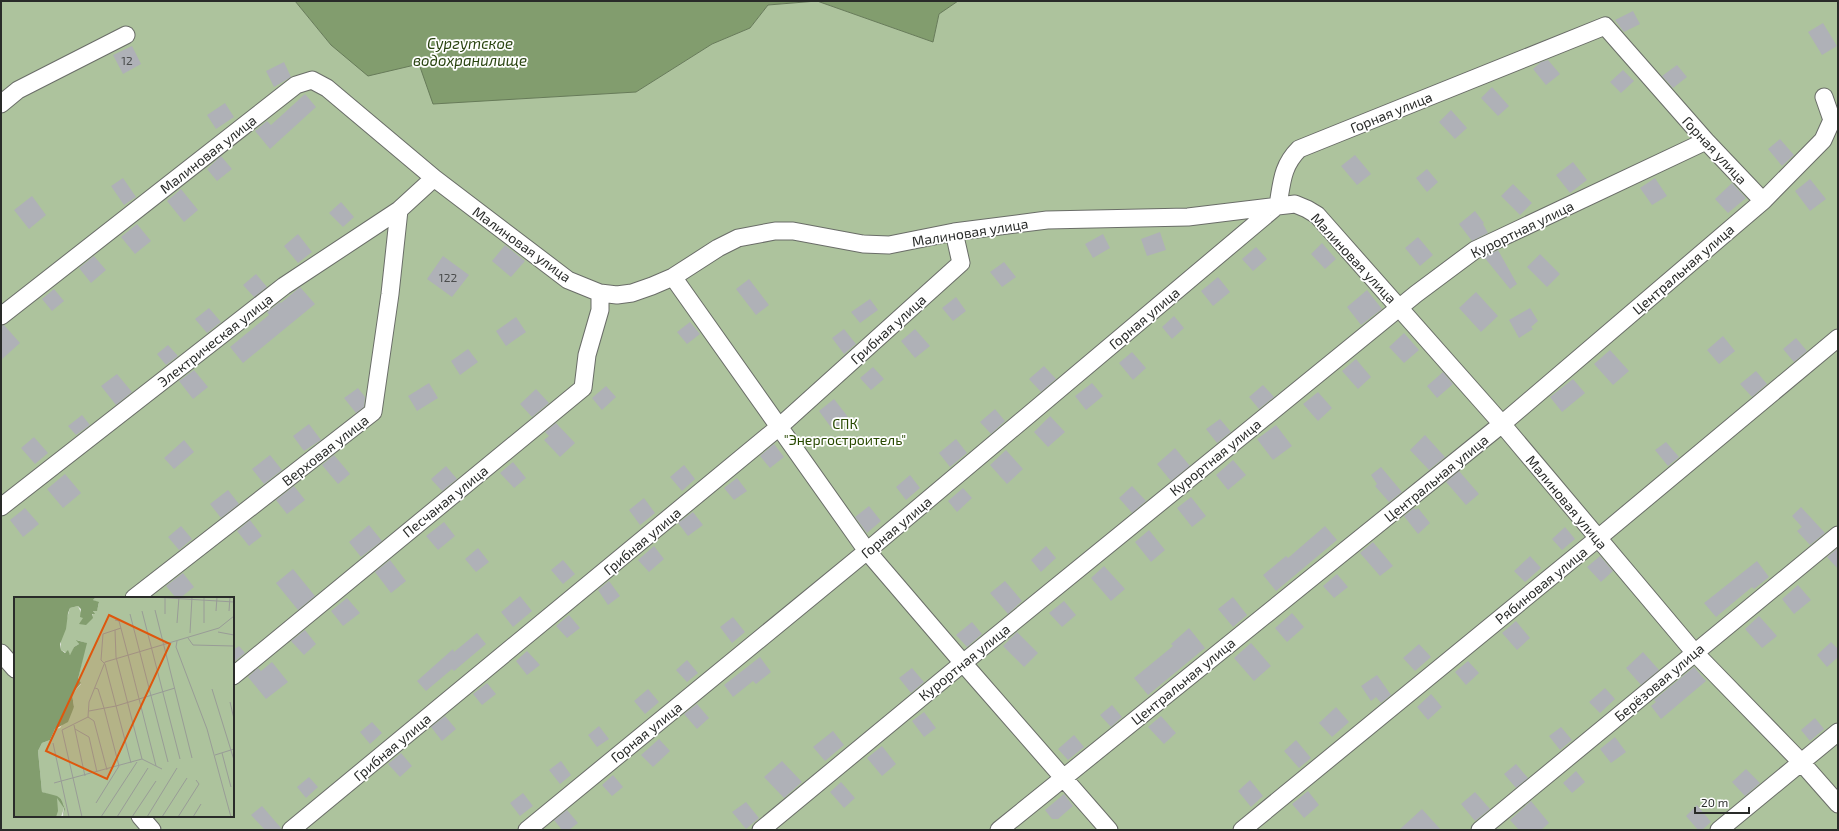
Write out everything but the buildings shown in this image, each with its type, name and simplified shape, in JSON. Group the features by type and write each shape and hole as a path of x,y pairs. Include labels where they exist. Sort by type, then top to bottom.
{"street":[{"name":"Горная улица","path":"527,830 867,551 1278,205 1284,171 1290,158 1299,149 1605,26 1706,141 1763,201"},
{"path":"1,104 18,90 126,35"},
{"name":"Малиновая улица","path":"1,316 296,85 312,80 327,88 434,178 568,280 600,294 617,295 632,293 673,277 718,248 738,238 775,231 793,231 863,244 889,245 954,232 1047,220 1188,217 1295,204 1308,209 1317,215 1502,424 1694,653 1801,762 1838,804"},
{"name":"Центральная улица","path":"998,830 1502,424 1763,201 1823,140 1832,120 1824,97"},
{"name":"Курортная улица","path":"761,830 962,663 1399,308 1474,250 1706,141"},
{"name":"Электрическая улица","path":"1,507 284,286 399,210 434,178"},
{"name":"Верховая улица","path":"135,597 373,412 390,294 399,210"},
{"name":"Грибная улица","path":"291,830 779,427 961,263 954,232"},
{"path":"673,277 867,551 962,663 1109,830"},
{"name":"Песчаная улица","path":"234,675 583,388 587,355 600,310 600,294"},
{"name":"Рябиновая улица","path":"1242,830 1598,539 1838,338"},
{"name":"Берёзовая улица","path":"1480,830 1838,535"},
{"path":"1,654 14,668"},
{"path":"1718,830 1838,732"},
{"path":"141,817 152,830"}],"green space":[{"name":"СПК \"Энергостроитель\"","path":"1,1 295,1 331,45 419,64 636,92 712,44 750,28 768,5 817,1 933,42 939,14 958,1 1838,1 1838,830 1,830"}],"water":[{"name":"Сургутское водохранилище","path":"295,1 817,1 768,5 750,28 712,44 636,92 433,104 419,64 368,76 331,45"},
{"path":"817,1 958,1 939,14 933,42"}]}
